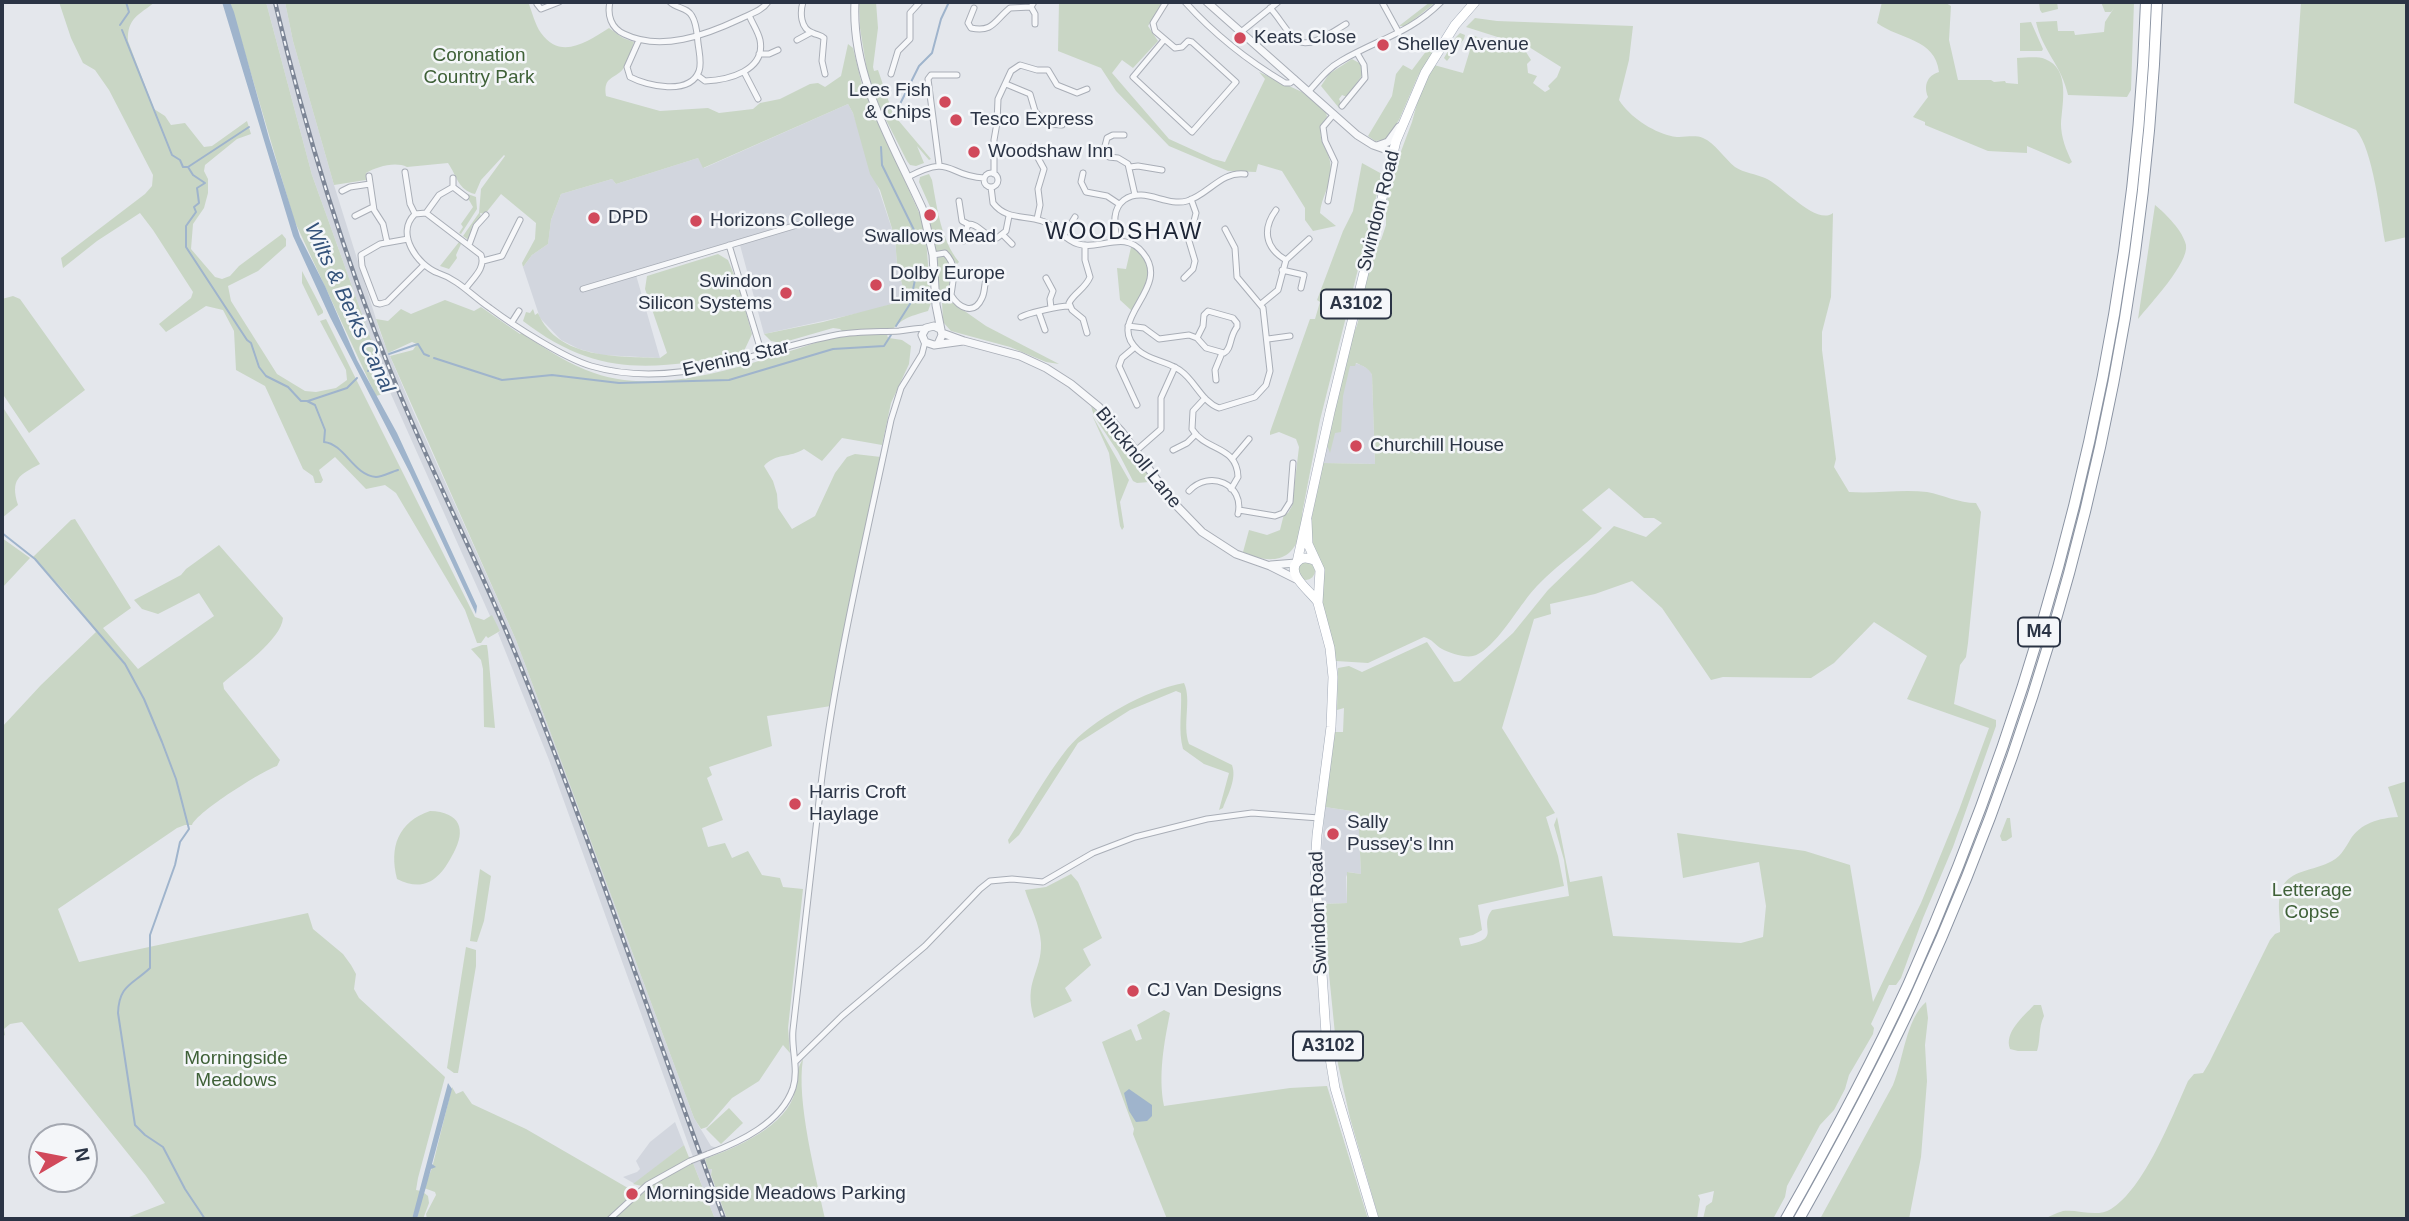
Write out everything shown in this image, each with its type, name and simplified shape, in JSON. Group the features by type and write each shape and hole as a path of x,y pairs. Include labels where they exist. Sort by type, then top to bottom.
{"highway":[{"name":"M4","path":"1786,1219 1851,1101 1911,976 1982,806 2028,670 2063,548 2104,363 2129,201 2146,2"},
{"name":"M4","path":"1799,1219 1889,1051 1963,886 2013,751 2055,620 2091,484 2124,320 2143,184 2158,2"}],"main road":[{"name":"Swindon Road","path":"1296,563 1393,152 1428,67 1455,25 1475,2"},
{"name":"Swindon Road","path":"1307,520 1308,544 1314,560"},
{"path":"1307,558 1314,560 1319,566 1318,576 1311,583 1300,581 1294,569 1296,563 1307,558"},
{"name":"Swindon Road","path":"1318,576 1318,603 1331,655 1333,695 1315,854 1328,1050 1335,1088 1374,1219"},
{"name":"Swindon Road","path":"1300,581 1318,603"}],"street":[{"path":"540,17 539,7 559,2"},
{"path":"610,2 608,11 616,28 639,40 658,42 715,30 762,9 768,2"},
{"path":"639,40 627,67 630,78 646,85 665,87 684,84 697,75 701,64 692,16 685,9 670,2"},
{"path":"685,9 687,2"},
{"path":"803,2 801,16 810,33 824,38 822,61 825,74"},
{"path":"855,2 855,29 862,71 881,120 923,210 933,255 936,305 942,338 922,354"},
{"path":"891,74 898,51 910,39 910,13 920,2"},
{"path":"1164,40 1133,77 1135,82 1192,132 1236,82 1190,41 1177,49 1154,30 1152,25 1166,2"},
{"path":"1185,2 1211,28 1253,62 1283,82 1290,83 1295,79"},
{"path":"1207,2 1362,138 1393,152"},
{"path":"1241,32 1278,2"},
{"path":"1382,2 1399,33"},
{"path":"1309,91 1330,69 1421,20 1441,2"},
{"path":"974,8 968,23 974,29 994,26 1010,8 1032,4 1035,24"},
{"path":"1270,8 1300,43 1312,42 1346,24"},
{"path":"697,75 708,81 729,78 754,64 759,54 759,37 749,15"},
{"path":"797,40 810,33"},
{"path":"759,54 778,50"},
{"path":"1343,102 1365,78 1365,68 1357,53"},
{"path":"991,187 998,181 995,174 994,140 997,103 1012,69 1020,65 1048,70 1057,85 1077,93 1087,89"},
{"path":"744,72 758,99"},
{"path":"939,164 928,79 931,75 957,75"},
{"path":"1006,84 1030,94 1035,111 1047,124 1062,125"},
{"path":"1328,201 1335,162 1325,141 1323,127 1334,114"},
{"path":"1377,146 1389,141 1404,120"},
{"path":"1124,135 1107,138 1105,150 1109,157 1122,160 1130,167 1163,170"},
{"path":"1031,147 1044,169 1038,189 1040,205 1037,219"},
{"path":"908,177 939,164 973,177 984,178"},
{"path":"1130,167 1130,179 1135,195"},
{"path":"405,172 410,204 415,214"},
{"path":"991,187 984,184 984,178 989,173 995,174"},
{"path":"1083,173 1082,182 1086,192 1112,198 1119,204"},
{"path":"1117,240 1115,215 1119,204 1135,195 1176,202 1191,199 1226,177 1245,174"},
{"path":"369,176 373,207 383,224 387,242"},
{"path":"453,178 453,187"},
{"path":"342,191 349,187 370,184"},
{"path":"426,213 439,195 453,187"},
{"path":"453,187 466,197"},
{"path":"991,187 993,203 1009,216 1037,219 1049,224 1075,243 1085,245 1117,240 1129,242 1139,248 1149,261 1151,270 1148,288 1132,312 1128,326 1130,338 1135,347 1147,356 1185,374 1214,406 1223,407 1250,399 1262,390 1270,371 1265,314 1261,304 1237,277 1235,247 1225,229"},
{"path":"1184,278 1194,269 1195,261 1189,241 1196,213 1191,199"},
{"path":"959,201 962,220 975,224 989,236 997,238 1003,235 1009,216"},
{"path":"355,216 373,207"},
{"path":"1276,210 1269,225 1269,243 1273,251 1286,260"},
{"path":"424,265 382,304 376,303 360,258 363,253 387,242 408,239 409,222 415,214 426,213 481,255 482,267 466,288"},
{"path":"469,245 476,226 486,215"},
{"path":"1064,235 1075,217"},
{"path":"483,261 502,256 519,230 520,220"},
{"path":"583,289 807,222"},
{"path":"963,241 968,224"},
{"path":"1003,235 1012,244"},
{"name":"Evening Star","path":"408,239 416,257 424,265 466,288 491,309 579,362 601,369 656,375 692,371 841,334 927,327"},
{"path":"1261,304 1278,290 1286,260 1309,239"},
{"path":"729,245 762,354"},
{"path":"1085,245 1084,256 1090,277 1086,286 1070,300 1069,306 1083,318 1087,333"},
{"path":"933,255 945,253 953,263 951,295 964,309 973,308 980,301 986,280"},
{"path":"1282,270 1304,275 1301,288"},
{"path":"1046,278 1053,292 1050,299 1051,308"},
{"path":"610,1219 647,1185 690,1161 746,1137 777,1115 793,1087 792,1038 797,988 818,808 834,706 891,420 901,388 922,354 927,327 936,305"},
{"path":"1021,317 1028,313 1069,306"},
{"path":"512,322 519,310"},
{"path":"1128,326 1144,328 1159,340 1182,334 1197,338 1206,348 1222,353 1227,352 1231,334 1237,327 1235,319 1213,311 1206,312 1197,338"},
{"path":"1039,313 1045,330"},
{"path":"927,327 936,326 941,331"},
{"name":"Evening Star","path":"903,331 924,340"},
{"name":"Bincknoll Lane","path":"941,331 964,341 1020,356 1059,375 1099,407 1136,450 1173,502 1202,532 1236,554 1270,566 1300,581"},
{"path":"1268,339 1290,336"},
{"path":"924,340 936,345"},
{"name":"Bincknoll Lane","path":"936,345 964,341"},
{"path":"1135,347 1122,358 1119,366 1137,405"},
{"path":"1216,380 1215,370 1222,353"},
{"path":"1136,450 1161,429 1161,398 1175,367"},
{"path":"1205,398 1192,414 1192,426 1196,435 1233,458 1238,477 1231,489"},
{"path":"1173,450 1196,435"},
{"path":"1233,458 1248,439"},
{"path":"1189,491 1198,483 1210,480 1223,482 1231,489 1238,502 1239,512 1275,516 1283,513 1290,502 1293,463"},
{"name":"Bincknoll Lane","path":"1270,566 1296,563"},
{"path":"794,1062 842,1016 925,946 990,881 1046,881 1093,853 1135,837 1207,819 1245,814 1319,818"}],"shaded area":[{"path":"266,2 285,2 293,41 334,185 381,335 516,640 694,1118 711,1146 717,1148 693,1157 549,760 498,633 500,631 490,616 390,392 312,175"},
{"path":"848,104 895,238 897,264 903,288 895,303 764,334 740,245 636,275 660,358 602,355 579,349 561,340 540,318 523,267 532,255 548,244 551,220 561,194 612,179 616,184 698,158 704,168"},
{"path":"1344,360 1361,365 1370,370 1372,375 1375,464 1323,463"},
{"path":"1325,807 1358,812 1361,874 1348,872 1347,903 1321,902 1320,873"},
{"path":"675,1122 684,1145 635,1184 623,1177 640,1169 636,1161 650,1142"},
{"path":"705,1159 708,1169 712,1168 711,1176 727,1219 715,1219 693,1163"}],"green space":[{"path":"59,2 155,2 132,22 128,33 128,41 154,109 165,116 171,125 185,123 204,147 212,146 247,121 251,134 237,139 205,165 208,193 204,208 193,224 191,249 215,277 222,279 230,276 239,266 282,234 286,239 286,246 258,271 228,286 231,301 277,374 305,391 336,388 347,380 346,370 320,321 326,319 475,617 484,620 492,615 500,631 477,643 465,610 396,493 385,485 366,489 335,457 319,470 323,480 321,483 315,483 313,476 303,469 265,386 236,370 234,331 223,310 206,306 166,332 159,324 191,298 193,292 140,213 97,241 63,268 61,258 145,194 152,186 153,175 109,90 95,70 83,63"},
{"path":"230,2 266,2 312,175 390,392 376,396 294,220"},
{"name":"Coronation Country Park","path":"285,2 528,2 541,33 557,46 584,43 609,28 634,42 623,69 606,85 606,96 660,111 708,108 719,113 753,109 760,103 780,99 810,84 818,83 825,87 841,76 848,44 853,48 862,85 925,226 931,303 928,311 905,319 887,336 911,346 909,364 891,403 882,445 842,438 822,461 804,449 773,459 764,466 773,481 778,508 792,529 815,516 835,473 847,457 855,454 881,457 831,706 767,716 772,746 709,767 712,775 707,778 723,820 702,828 708,847 725,843 732,858 748,851 762,875 780,878 783,887 803,889 788,1028 790,1053 783,1045 759,1081 732,1098 707,1127 701,1129 694,1118 516,640 390,356 413,350 417,344 412,342 388,353 376,319 388,321 401,309 411,314 445,300 474,311 481,307 520,334 586,370 617,379 649,381 716,373 845,334 840,329 833,328 781,343 771,341 764,334 895,303 900,296 903,288 897,264 895,238 880,190 870,174 853,113 848,104 703,168 698,158 616,184 612,179 561,194 551,220 548,244 532,255 523,267 522,263 535,239 536,223 501,194 485,214 480,213 481,217 472,226 470,241 463,236 479,213 481,189 504,155 481,180 475,194 461,186 448,163 386,166 366,173 366,180 334,185 293,41"},
{"path":"859,2 876,2 878,28 874,71 878,70 893,114 931,159 917,146 924,163 910,165 881,110 868,77 860,28"},
{"path":"1059,2 1163,2 1148,26 1158,41 1133,68 1122,60 1112,73 1169,139 1213,159 1225,162 1265,79 1259,72 1302,92 1326,112 1321,139 1331,170 1320,213 1336,226 1313,231 1305,220 1305,208 1282,171 1258,164 1256,172 1228,171 1169,146 1116,91 1101,68 1058,51"},
{"path":"1430,2 1436,2 1406,26 1399,26"},
{"path":"1882,2 1944,2 1951,6 1949,40 1958,80 1991,80 2018,84 2017,58 2042,58 2053,64 2062,79 2061,129 2072,162 2069,164 2027,146 2027,153 1988,151 1925,125 1925,122 1913,117 1928,97 1927,81 1939,72 1931,52 1924,46 1877,23"},
{"path":"2039,2 2057,2 2058,9 2042,13"},
{"path":"2101,2 2134,2 2131,90 2127,97 2068,95 2036,22 2057,21 2058,31 2074,31 2075,35 2104,32 2105,22 2114,8 2111,12 2105,12"},
{"path":"2301,2 2407,2 2407,237 2385,242 2371,167 2362,139 2356,130 2294,103"},
{"path":"1475,18 1633,26 1629,60 1619,100 1629,112 1663,134 1703,138 1735,167 1772,182 1809,210 1826,216 1833,213 1831,297 1822,332 1822,350 1836,459 1834,467 1849,492 1927,492 1976,503 1981,512 1968,643 1966,657 1960,665 1954,704 1996,720 1996,726 1953,847 1901,978 1896,985 1889,985 1871,1024 1874,1028 1873,1034 1849,1075 1834,1110 1820,1125 1787,1186 1785,1197 1773,1219 1703,1219 1706,1206 1712,1202 1714,1191 1698,1195 1700,1199 1697,1219 1379,1219 1350,1118 1338,1064 1322,904 1347,903 1347,872 1361,874 1358,812 1325,807 1335,732 1343,732 1344,708 1337,710 1338,668 1349,666 1362,672 1427,642 1454,682 1460,681 1513,633 1548,590 1614,526 1646,537 1662,523 1654,518 1644,518 1609,488 1582,510 1602,528 1532,591 1501,633 1480,653 1473,656 1453,654 1424,637 1368,663 1336,661 1320,594 1324,568 1312,547 1310,525 1323,463 1375,464 1372,375 1356,363 1355,366 1350,366 1343,396 1341,432 1335,433 1330,453 1327,445 1375,241 1381,240 1386,225 1386,204 1419,96 1434,65 1463,73 1470,50 1471,35 1526,52 1531,60 1527,64 1528,73 1537,76 1533,83 1545,92 1550,89 1548,86 1557,77 1561,67 1529,47 1466,27","holes":["1632,581 1662,608 1711,680 1723,677 1811,678 1834,663 1874,622 1927,656 1907,699 1989,728 1921,903 1873,1002 1850,865 1805,851 1677,833 1683,878 1759,862 1766,906 1763,937 1741,943 1613,936 1602,876 1570,882 1557,817 1554,825 1564,860 1569,896 1492,910 1488,917 1487,937 1461,946 1459,938 1482,930 1478,905 1564,886 1546,817 1555,813 1502,728 1534,619 1551,614 1550,604 1595,594"]},
{"path":"2031,22 2043,49 2020,51 2020,23"},
{"path":"1460,33 1465,35 1464,39 1447,61 1444,58"},
{"path":"1436,38 1439,43 1437,48 1418,76 1399,120 1385,140 1375,141 1368,136 1392,96 1396,74 1403,65 1412,70"},
{"path":"1352,59 1361,64 1363,74 1347,97 1342,95 1339,99 1339,108 1321,86 1329,74"},
{"path":"1362,163 1382,174 1320,420 1299,536 1290,552 1277,559 1252,556 1243,552 1249,530 1267,535 1280,530 1284,514 1288,513 1292,506 1299,447 1296,439 1279,432 1270,435 1270,432 1310,319 1315,319 1320,302 1317,300 1353,211"},
{"path":"929,174 944,234 959,262 957,264 951,258 949,292 940,291 930,226 932,211 919,182 920,177"},
{"path":"465,193 476,197 477,209 461,234 461,224 473,207"},
{"path":"2155,205 2181,234 2186,245 2185,253 2168,283 2138,319"},
{"path":"459,242 461,244 457,258 449,269 440,266"},
{"path":"1132,243 1149,262 1149,285 1132,311 1120,300 1117,268 1126,269"},
{"path":"718,254 728,260 738,284 752,334 744,351 739,354 679,364 626,365 601,361 576,352 523,321 526,312 530,313 533,309 535,315 538,313 547,328 560,340 575,347 609,355 660,358 667,353 645,289 647,276"},
{"path":"302,271 323,311 318,316 302,283"},
{"path":"13,296 20,299 85,390 29,433 2,393 2,299"},
{"path":"946,298 986,326 1059,364 951,331 943,322 942,301"},
{"path":"2,406 40,464 18,479 15,489 18,505 2,518"},
{"path":"1091,406 1136,456 1150,475 1149,482 1133,481 1094,416"},
{"path":"1092,415 1129,480 1120,502 1124,527 1122,530 1109,453"},
{"name":"Morningside Meadows","path":"75,519 131,608 103,628 138,669 214,616 199,593 158,614 142,609 134,600 181,575 219,545 283,618 281,626 268,644 223,683 224,689 280,760 277,766 231,792 205,811 192,825 177,828 58,909 79,962 308,913 313,929 343,954 351,965 356,974 354,989 359,998 445,1077 418,1178 416,1190 421,1191 412,1219 124,1219 165,1203 22,1022 10,1024 4,1029 5,1035 2,1037 2,727 96,632 68,595 33,557"},
{"path":"2,538 30,558 2,588"},
{"path":"1306,562 1312,565 1315,571 1312,577 1306,580 1300,577 1297,571 1300,565"},
{"path":"487,645 495,728 484,727 483,669 481,660 471,649"},
{"path":"1184,683 1189,744 1232,765 1233,781 1223,808 1219,810 1229,773 1204,764 1183,749 1180,728 1181,693 1176,691 1130,710 1078,743 1019,835 1009,844 1008,840 1044,782 1078,738 1121,707 1154,692"},
{"name":"Letterage Copse","path":"2407,781 2407,1219 2043,1219 2063,1211 2106,1212 2135,1186 2156,1151 2188,1081 2194,1074 2203,1073 2270,940 2280,932 2279,902 2284,884 2299,873 2336,859 2359,829 2378,820 2398,817 2388,787"},
{"path":"430,811 448,815 458,824 460,837 453,854 443,870 431,881 416,885 397,879 394,856 398,837 410,822"},
{"path":"2007,818 2010,818 2012,837 2002,841 2000,836"},
{"path":"480,869 491,876 484,921 477,942 470,941"},
{"path":"1071,874 1078,882 1102,938 1083,949 1091,965 1065,988 1072,1001 1034,1018 1031,995 1041,943 1025,890 1046,887"},
{"path":"466,947 476,950 476,966 458,1073 454,1073 447,1068"},
{"path":"1926,1002 1927,1081 1921,1157 1909,1219 1820,1219 1893,1085 1909,1029 1919,1009"},
{"path":"2034,1005 2041,1005 2044,1016 2037,1051 2010,1049 2012,1031"},
{"path":"1164,1010 1170,1013 1162,1071 1164,1106 1290,1088 1327,1086 1368,1219 1167,1219 1133,1134 1134,1129 1102,1042 1131,1029 1136,1041 1142,1039 1137,1025"},
{"path":"803,1059 802,1096 812,1161 825,1219 727,1219 711,1175 712,1169 708,1169 705,1159 759,1134 782,1115 795,1091"},
{"path":"452,1087 456,1094 463,1091 472,1104 526,1129 640,1195 654,1184 693,1163 715,1219 427,1219 426,1214 436,1195 424,1188 432,1168"},
{"path":"729,1108 743,1123 721,1144 706,1129"},
{"path":"684,1145 690,1160 642,1186 633,1184"},
{"path":"423,1192 428,1196 429,1203 423,1219 417,1219"}],"water":[{"path":"222,2 230,2 234,12 300,237 357,360 397,433 477,606 476,614 293,236"},
{"path":"448,1083 452,1089 432,1164 436,1167 431,1169 417,1219 412,1219"},
{"path":"1129,1089 1152,1105 1152,1116 1147,1121 1136,1122 1129,1111 1124,1093"}],"waterway":[{"path":"120,25 129,12 126,2"},
{"path":"896,112 919,66 932,53 941,19 949,2"},
{"path":"122,30 172,155 205,183 197,188 199,203 194,207 196,212 186,226 186,247 251,343 259,367 266,376 288,387 301,401 315,405 325,430 324,442 338,448 361,471 376,477 398,470"},
{"path":"188,167 249,127"},
{"path":"881,147 882,165 917,236"},
{"path":"896,326 910,304 917,270"},
{"path":"434,358 502,380 552,375 619,383 729,380 833,349 884,346 891,335"},
{"name":"Wilts & Berks Canal","path":"389,354 418,344 424,354 429,356"},
{"name":"Wilts & Berks Canal","path":"368,371 377,361"},
{"name":"Wilts & Berks Canal","path":"308,401 347,388 357,378"},
{"path":"2,533 35,559 125,664 144,699 176,779 189,829 180,842 175,865 150,935 150,968 124,991 118,1013 135,1125 163,1147 185,1189 205,1219"}],"railway":[{"path":"275,2 326,191 357,284 421,444 499,615 542,720 724,1219"}],"place":[{"name":"Keats Close","path":"1240,38"},
{"name":"Shelley Avenue","path":"1383,45"},
{"name":"Lees Fish & Chips","path":"945,102"},
{"name":"Tesco Express","path":"956,120"},
{"name":"Woodshaw Inn","path":"974,152"},
{"name":"Swallows Mead","path":"930,215"},
{"name":"DPD","path":"594,218"},
{"name":"Horizons College","path":"696,221"},
{"name":"Dolby Europe Limited","path":"876,285"},
{"name":"Swindon Silicon Systems","path":"786,293"},
{"name":"Churchill House","path":"1356,446"},
{"name":"Harris Croft Haylage","path":"795,804"},
{"name":"Sally Pussey's Inn","path":"1333,834"},
{"name":"CJ Van Designs","path":"1133,991"},
{"name":"Morningside Meadows Parking","path":"632,1194"}],"district":[{"name":"WOODSHAW","path":"1124,233"}]}
